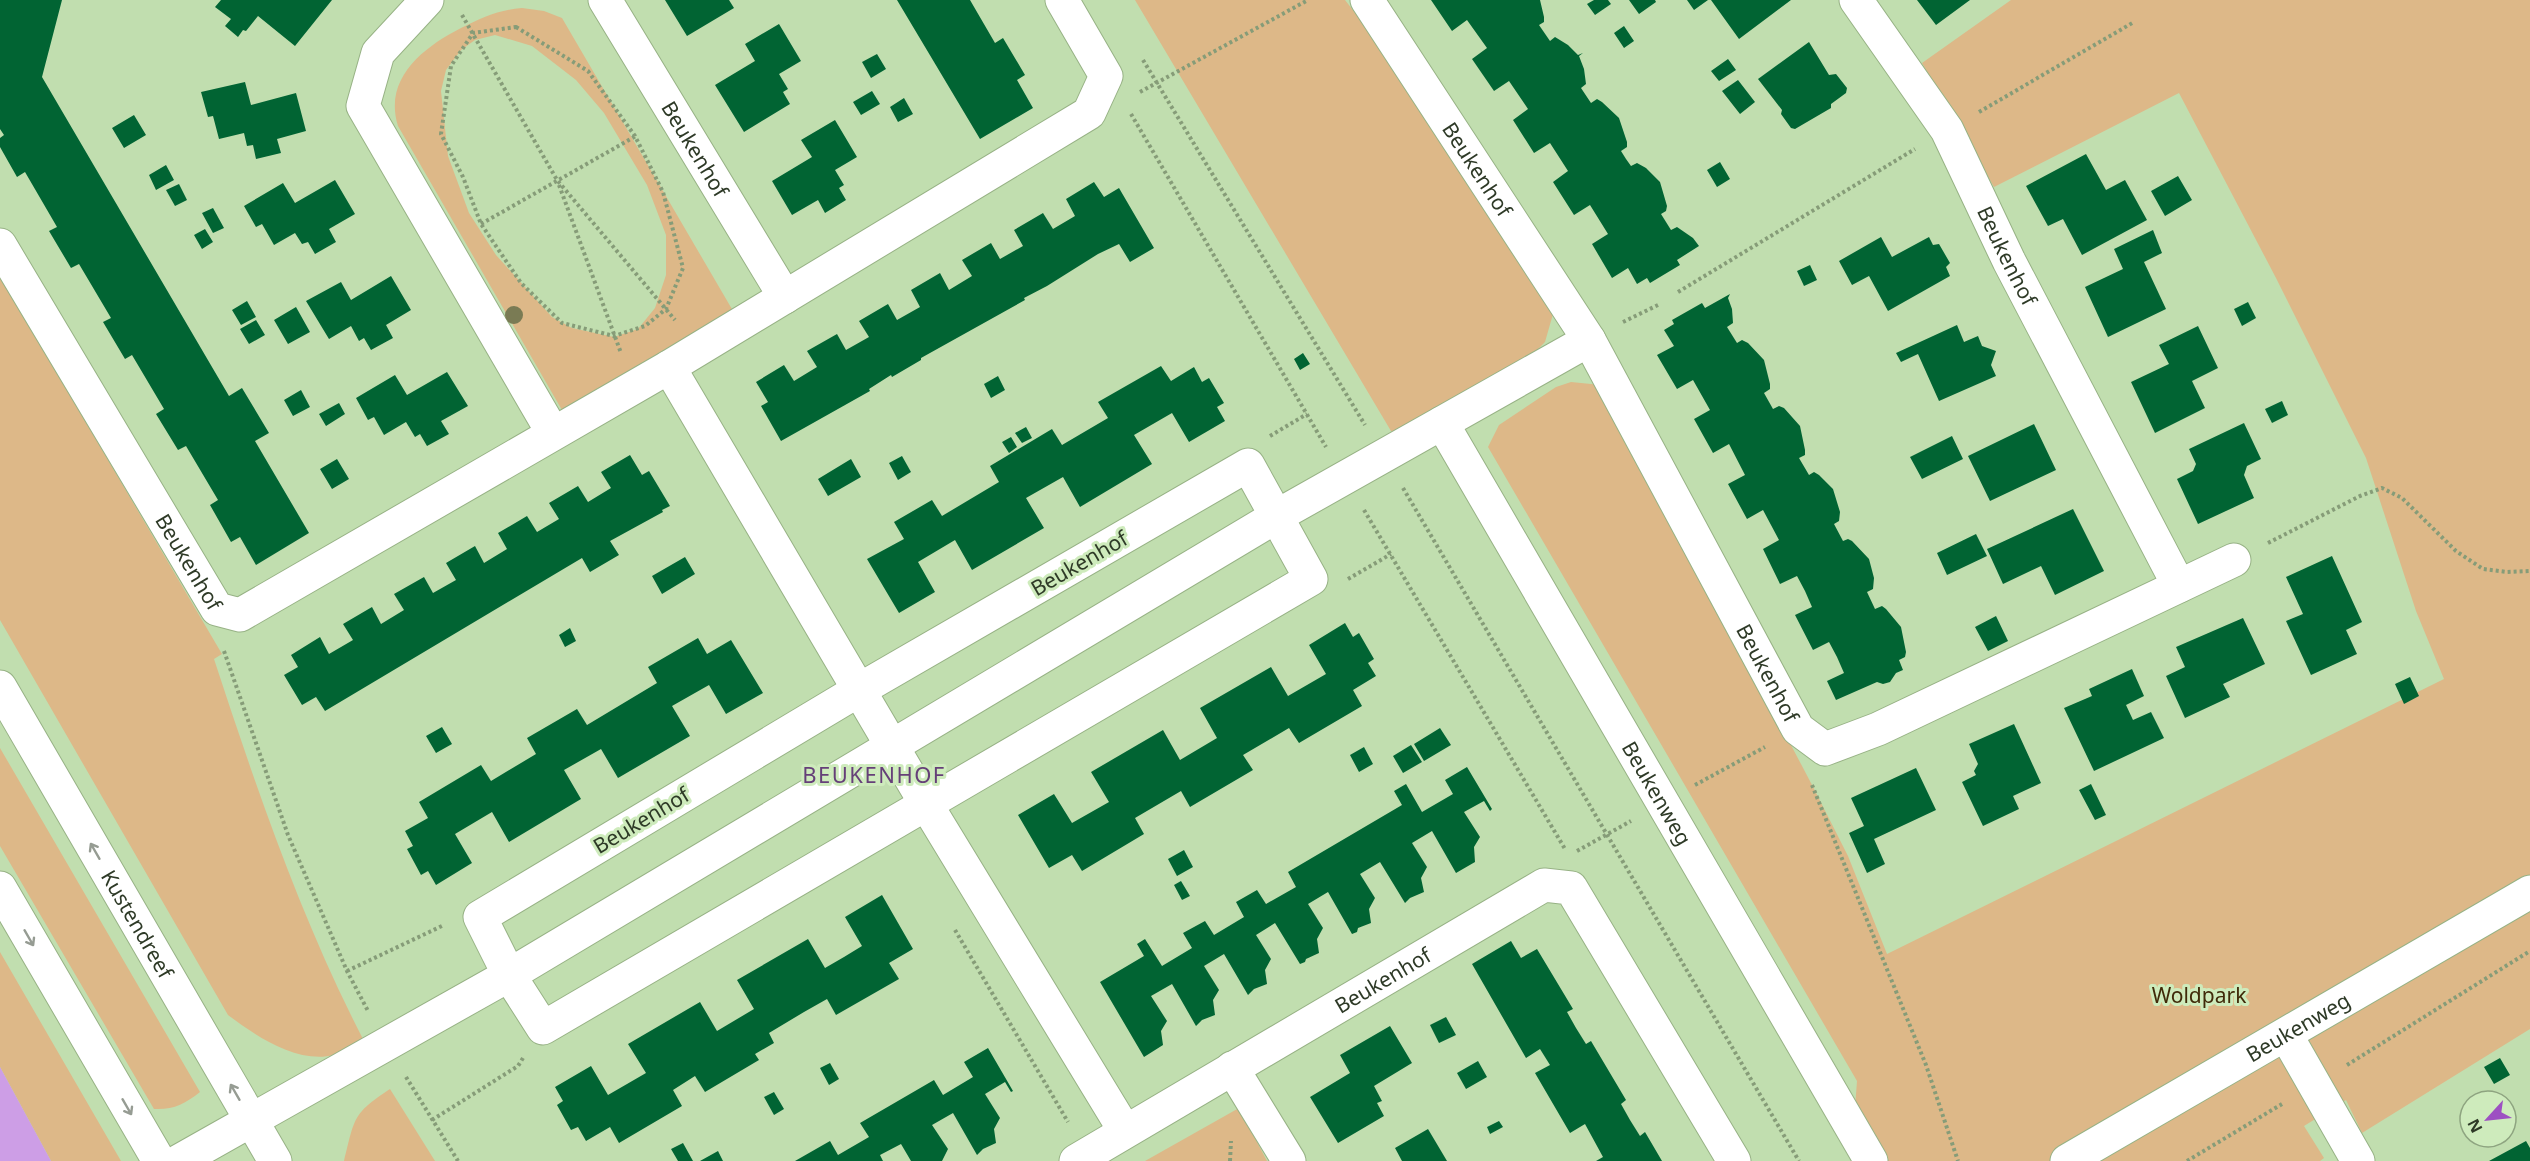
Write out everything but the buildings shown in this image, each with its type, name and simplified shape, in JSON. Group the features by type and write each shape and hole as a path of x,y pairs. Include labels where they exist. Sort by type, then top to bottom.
{"street":[{"path":"427,0 378,53 363,106 553,434"},
{"name":"Beukenhof","path":"605,0 785,297"},
{"name":"Beukenhof","path":"0,245 217,609 240,615 669,367 1089,113 1106,76 1062,0"},
{"name":"Beukenhof","path":"1367,0 1589,340 1798,729 1825,749"},
{"name":"Beukenhof","path":"1856,0 1947,130 2010,261 2179,586"},
{"path":"178,1161 509,975 1277,516 1589,340"},
{"path":"669,367 926,804 1125,1131"},
{"name":"Beukenweg","path":"1442,423 1871,1161"},
{"name":"Beukenhof","path":"480,917 859,690 1248,465 1311,579"},
{"path":"1825,749 1878,729 2234,560"},
{"path":"480,917 509,975 543,1028 1311,579"},
{"name":"Kustendreef","path":"0,687 275,1161"},
{"name":"Beukenhof","path":"1076,1161 1544,885 1571,888 1734,1161"},
{"path":"0,888 159,1161"},
{"name":"Beukenweg","path":"2067,1161 2530,892"},
{"path":"2286,1035 2313,1086 2358,1161"},
{"path":"1232,1068 1289,1161"}],"path":[{"path":"1132,96 1158,84 1308,0"},
{"path":"1678,292 1947,130 2134,22"},
{"path":"516,27 588,71 635,136 663,192 683,268 666,309 645,326 614,336 562,322 521,283 481,224 463,177 441,134 451,66 473,33 516,27"},
{"path":"1141,56 1384,455 1799,1161"},
{"path":"444,246 674,114"},
{"path":"2234,560 2360,496 2382,488 2403,498 2456,551 2483,569 2507,572 2530,571"},
{"path":"1311,579 1335,586 1390,554"},
{"path":"217,609 225,659 284,824 347,971 386,1045 458,1161"},
{"path":"1825,749 1807,773 1926,1065 1958,1161"},
{"path":"347,971 437,927 480,917"},
{"path":"2187,1161 2313,1086 2530,951"},
{"path":"432,1120 518,1066 543,1028"}],"green space":[{"path":"1135,0 1345,0 1388,55 1555,307 1545,342 1536,351 1398,434 1391,431"},
{"name":"Woldpark","path":"2011,0 2530,0 2530,1029 2362,1133 2346,1100 2304,1126 2324,1158 2320,1161 1851,1161 1857,1081 1488,447 1499,425 1556,387 1571,382 1601,385 1848,856 1887,954 2444,679 2416,611 2366,458 2276,278 2179,93 1994,187 1922,63"},
{"path":"522,8 544,11 562,18 736,316 566,417 398,126 395,109 396,93 402,79 410,66 433,45 461,28 490,15","holes":["495,35 532,46 576,80 604,113 647,185 666,235 666,275 655,308 638,329 614,337 572,328 552,317 496,255 469,213 448,156 441,91 446,70 461,50 475,40"]},
{"path":"0,276 222,654 214,659 264,805 300,901 364,1041 342,1053 320,1057 292,1052 264,1039 228,1015 0,620"},
{"path":"0,748 200,1092 184,1103 154,1109 0,846"},
{"path":"0,952 121,1161 51,1161 0,1067"},
{"path":"390,1089 435,1161 344,1161 357,1118 368,1105"},
{"path":"1239,1108 1267,1161 1145,1161"}],"shaded area":[{"path":"0,1067 51,1161 0,1161"}],"district":[{"name":"BEUKENHOF","path":"874,774"}]}
